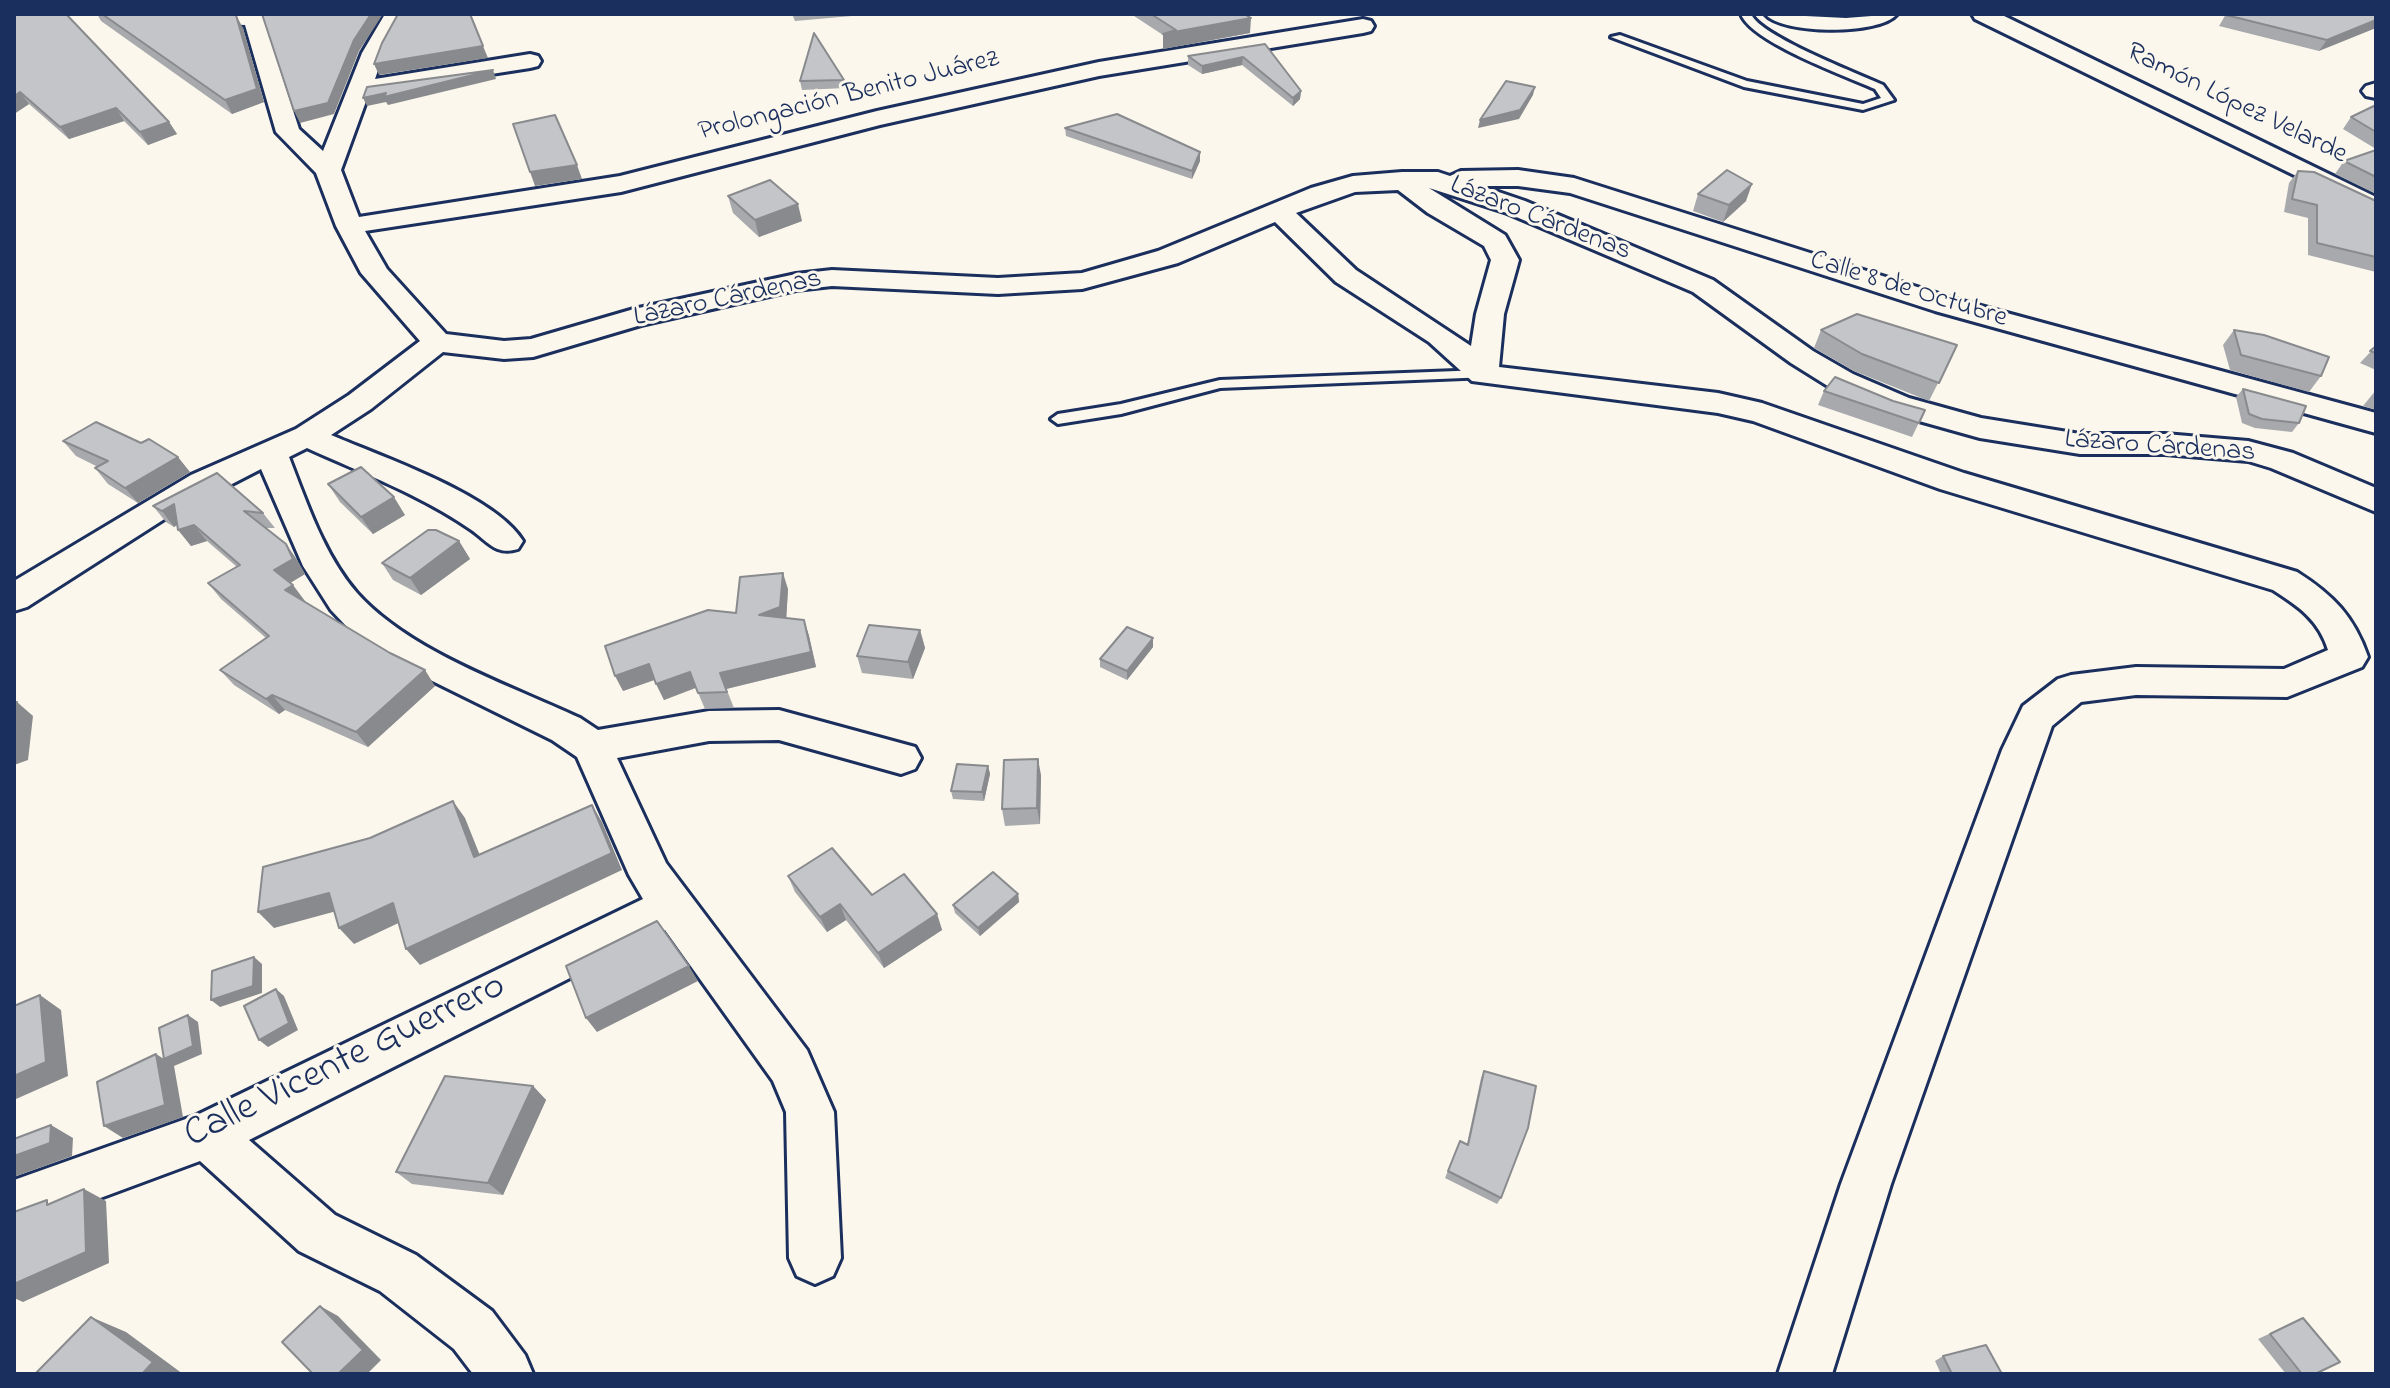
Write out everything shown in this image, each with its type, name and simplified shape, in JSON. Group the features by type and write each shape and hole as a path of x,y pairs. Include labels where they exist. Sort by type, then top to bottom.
{"street":[{"path":"14,598 154,510 307,436 360,402 437,342 375,273 349,226 328,170 288,132 254,19 120,14"},
{"path":"328,170 373,53 396,14"},
{"path":"1776,14 1836,25 1872,22 1886,14"},
{"name":"Ramón López Velarde","path":"1983,14 2376,207"},
{"name":"Prolongación Benito Juárez","path":"349,226 621,184 877,118 1099,69 1355,20"},
{"path":"359,88 530,61"},
{"name":"Calle 8 de Octubre","path":"1438,180 1518,178 1574,186 1945,305 2376,423"},
{"path":"1402,180 1437,207 1495,241 1505,260 1490,314 1483,374"},
{"name":"Lázaro Cárdenas","path":"437,342 504,350 533,348 634,318 796,282 832,278 998,286 1082,281 1168,257 1320,194 1353,184 1438,180 1516,207 1692,280 1802,357 1842,381 1898,405 1980,428 2080,444 2165,444 2248,451 2282,460 2376,501"},
{"path":"1279,211 1316,250 1355,282 1421,322 1465,354 1483,374 1718,403 1762,413 1952,481 2285,581 2325,607 2362,658 2287,683 2136,681 2071,689 2037,717 2022,750 1866,1184 1805,1374"},
{"path":"307,436 456,503 506,541"},
{"path":"271,453 301,531 321,569 346,604 381,636 566,729 592,747 650,875 790,1066 810,1112 815,1258"},
{"path":"592,747 709,726 779,725 901,758"},
{"name":"Calle Vicente Guerrero","path":"14,1205 207,1135 672,906"},
{"path":"207,1135 317,1233 398,1273 473,1330 506,1374"}],"lane":[{"path":"1616,37 1744,84 1863,107 1888,100 1879,87 1769,37 1749,22 1746,14"},
{"path":"1058,419 1121,409 1220,384 1483,374"}],"building":[{"path":"14,14 66,14 169,122 140,132 116,108 60,127 20,92 14,96"},
{"path":"102,14 236,15 257,89 225,100"},
{"path":"262,14 371,14 354,40 328,103 294,111"},
{"path":"398,14 470,14 483,46 374,64"},
{"path":"1151,14 1244,14 1251,18 1163,34 1176,30"},
{"path":"2226,14 2376,14 2376,20 2327,40"},
{"path":"814,33 844,80 800,81"},
{"path":"1265,44 1301,91 1293,98 1243,57 1202,66 1188,56"},
{"path":"493,70 384,97 386,93 363,98 367,87"},
{"path":"1506,81 1535,87 1520,110 1480,120"},
{"path":"2376,105 2376,132 2351,117"},
{"path":"1117,114 1200,152 1192,171 1065,128"},
{"path":"555,115 577,165 530,172 513,124"},
{"path":"2376,150 2376,177 2344,161"},
{"path":"1727,170 1752,184 1729,205 1698,194"},
{"path":"2298,171 2314,172 2376,201 2376,257 2317,243 2317,205 2292,199"},
{"path":"770,180 798,204 755,220 728,196"},
{"path":"1857,314 1957,345 1939,383 1862,354 1821,330"},
{"path":"2234,330 2264,335 2329,357 2321,376 2241,355"},
{"path":"1835,377 1893,401 1925,410 1919,423 1824,391"},
{"path":"2243,389 2306,406 2299,423 2262,419 2249,414"},
{"path":"96,422 141,443 149,439 178,457 125,488 95,468 108,461 63,441"},
{"path":"361,467 394,497 361,517 328,484"},
{"path":"217,473 263,513 244,511 286,544 293,559 274,570 293,585 285,590 390,653 425,670 356,732 272,695 266,699 220,670 269,636 208,583 240,565 194,525 178,530 174,504 162,511 153,506"},
{"path":"428,530 436,530 459,541 410,578 382,563"},
{"path":"783,573 780,607 759,615 804,620 811,652 720,673 727,692 698,693 690,672 656,684 649,664 615,676 605,646 708,610 736,613 740,577"},
{"path":"869,625 920,630 908,662 857,656"},
{"path":"1127,627 1153,638 1127,671 1100,659"},
{"path":"17,702 14,733 14,703"},
{"path":"1038,759 1037,808 1002,809 1004,760"},
{"path":"957,764 988,766 982,792 951,791"},
{"path":"453,801 474,857 592,805 612,853 406,949 393,903 339,928 329,893 258,912 263,867 370,838"},
{"path":"832,848 872,895 904,874 937,914 878,953 840,904 820,917 788,876"},
{"path":"993,872 1018,894 978,928 953,905"},
{"path":"657,921 689,966 586,1018 566,966"},
{"path":"254,957 253,986 211,1000 212,971"},
{"path":"276,989 289,1023 259,1040 244,1006"},
{"path":"40,995 46,1062 14,1076 14,1006"},
{"path":"188,1015 193,1046 164,1059 159,1028"},
{"path":"156,1054 165,1105 104,1126 97,1082"},
{"path":"1484,1071 1536,1086 1528,1128 1501,1198 1448,1171 1460,1141 1468,1145"},
{"path":"445,1076 533,1086 488,1183 396,1172"},
{"path":"51,1125 50,1143 14,1156 14,1139"},
{"path":"84,1189 86,1252 14,1284 14,1212 47,1200 47,1205"},
{"path":"320,1306 363,1350 338,1374 313,1374 282,1342"},
{"path":"91,1317 153,1362 142,1374 35,1374"},
{"path":"2303,1318 2340,1362 2315,1374 2302,1374 2270,1334"},
{"path":"1986,1345 2002,1374 1952,1374 1943,1356"}]}
